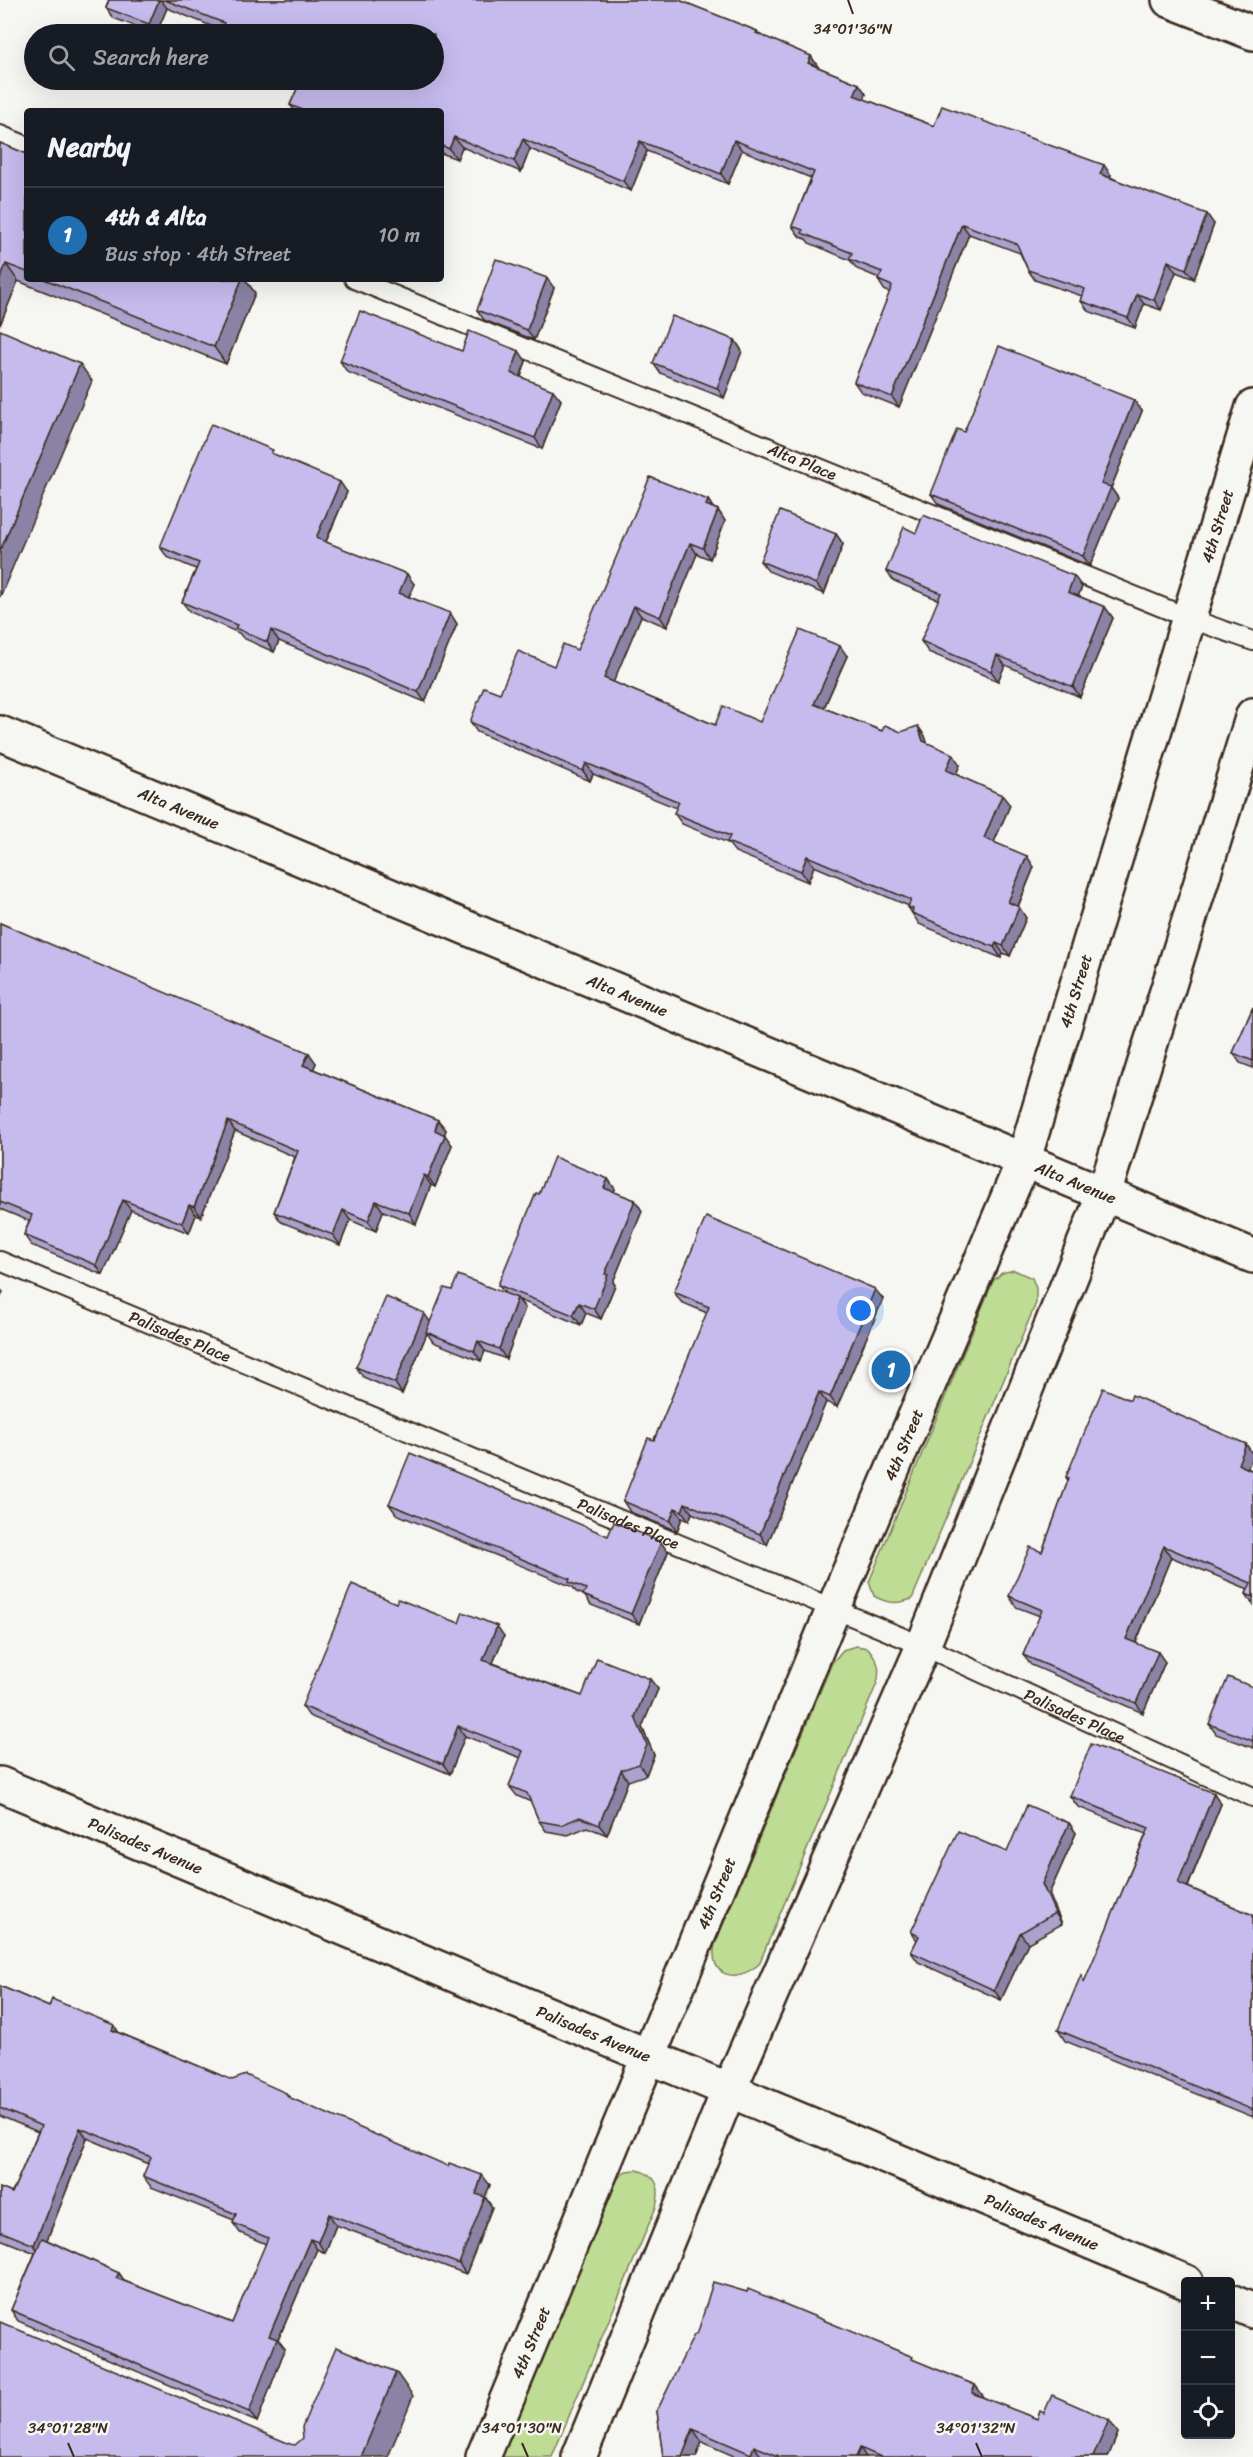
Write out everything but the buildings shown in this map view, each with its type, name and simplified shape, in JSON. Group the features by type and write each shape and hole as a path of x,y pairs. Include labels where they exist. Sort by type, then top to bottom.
{"street":[{"path":"1169,0 1253,33"},
{"name":"4th Street","path":"483,2457 833,1610 1023,1162 1191,618 1253,407"},
{"path":"579,2457 729,2090 923,1646 1104,1194 1253,715"},
{"name":"Alta Avenue","path":"0,733 1023,1162 1253,1256"},
{"name":"Palisades Avenue","path":"0,1784 1181,2281"},
{"path":"1235,2303 1253,2311"}],"lane":[{"path":"0,135 24,145"},
{"name":"Alta Place","path":"361,282 1191,618 1253,641"},
{"name":"Palisades Place","path":"0,1261 923,1646 1253,1797"}],"green space":[{"path":"1014,1270 1032,1278 1036,1288 1036,1303 912,1599 897,1602 884,1601 874,1596 869,1582 993,1281 1002,1273"},
{"path":"856,1646 868,1648 874,1656 879,1668 877,1683 759,1964 741,1974 726,1974 716,1964 715,1944 832,1663 843,1650"},
{"path":"637,2170 654,2179 658,2188 656,2207 552,2457 497,2457 615,2181 626,2171"}],"place":[{"name":"4th & Alta","path":"891,1370"}]}
